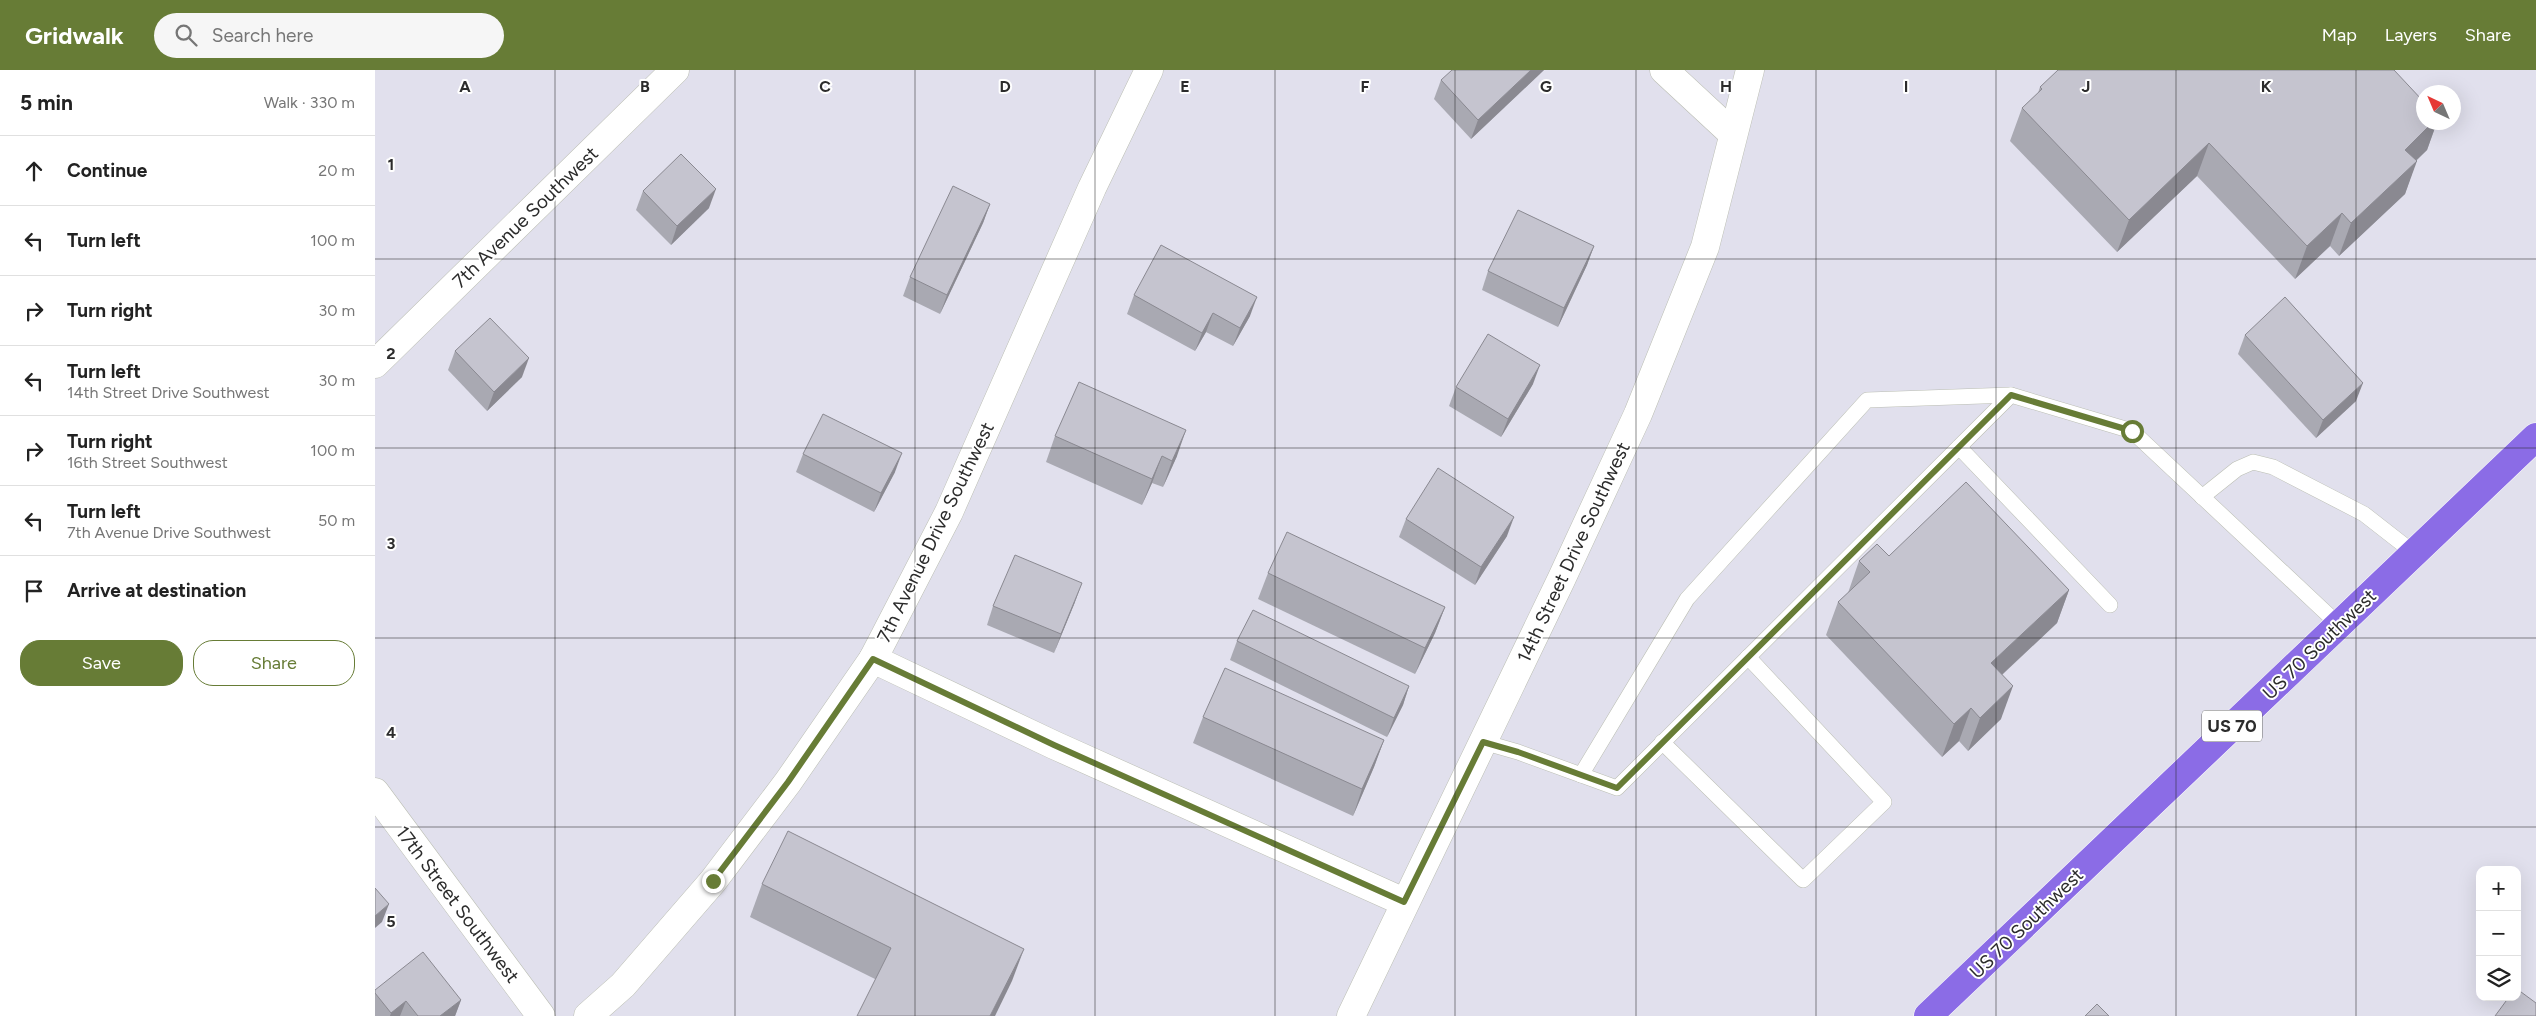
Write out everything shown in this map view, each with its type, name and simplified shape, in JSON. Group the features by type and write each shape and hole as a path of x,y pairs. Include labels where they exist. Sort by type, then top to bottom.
{"main road":[{"name":"US 70 Southwest","path":"1928,1016 2536,437"}],"street":[{"name":"7th Avenue Southwest","path":"375,364 675,70"},
{"name":"7th Avenue Drive Southwest","path":"588,1016 623,984 713,881 788,782 873,659 949,512 1092,188 1149,70"},
{"path":"1664,70 1733,134"},
{"name":"14th Street Drive Southwest","path":"1351,1016 1639,414 1705,247 1750,70"},
{"path":"873,659 1054,745 1404,902"},
{"name":"17th Street Southwest","path":"375,792 541,1016"}],"lane":[{"path":"1483,742 1518,752 1617,788 2011,395"},
{"path":"1581,776 1687,599 1867,400 2011,395 2132,431 2339,625"},
{"path":"1959,447 2111,605"},
{"path":"2203,497 2237,469 2253,462 2273,467 2364,514 2414,553"},
{"path":"1662,742 1803,880 1884,802 1748,657"}],"building":[{"path":"1452,70 1531,70 1478,120 1441,80"},
{"path":"2058,70 2394,70 2416,94 2416,130 2425,130 2405,150 2417,161 2351,223 2342,213 2307,246 2209,143 2129,220 2022,108 2042,89 2040,87"},
{"path":"681,154 716,189 677,226 643,191"},
{"path":"953,186 990,204 947,295 910,277"},
{"path":"1518,210 1594,246 1564,308 1488,271"},
{"path":"1161,245 1257,297 1240,328 1213,313 1202,333 1134,295"},
{"path":"2285,297 2363,383 2323,420 2245,335"},
{"path":"490,318 529,358 494,392 455,351"},
{"path":"1488,334 1540,365 1508,419 1456,387"},
{"path":"1079,382 1186,430 1172,461 1162,456 1152,479 1055,436"},
{"path":"823,414 902,453 881,493 803,454"},
{"path":"1438,468 1514,517 1481,567 1406,519"},
{"path":"1966,482 2069,590 1991,663 2013,686 1980,718 1971,708 1954,724 1838,602 1870,572 1859,561 1877,544 1889,556"},
{"path":"1287,532 1445,607 1425,648 1268,573"},
{"path":"1015,555 1082,583 1061,634 993,606"},
{"path":"1253,610 1409,686 1394,718 1237,641"},
{"path":"1225,668 1384,740 1362,789 1203,717"},
{"path":"788,831 1024,949 990,1016 857,1016 891,948 762,884"},
{"path":"375,888 389,904 375,916"},
{"path":"423,952 461,1000 440,1016 418,1016 406,1001 391,1013 375,993 375,990"},
{"path":"2521,992 2536,1003 2536,1016 2495,1016 2506,1001 2521,1001"},
{"path":"2097,1004 2109,1016 2085,1016"}],"route":[{"path":"713,881 788,782 873,659 1054,745 1404,902 1483,742 1518,752 1617,788 2011,395 2132,431"}]}
